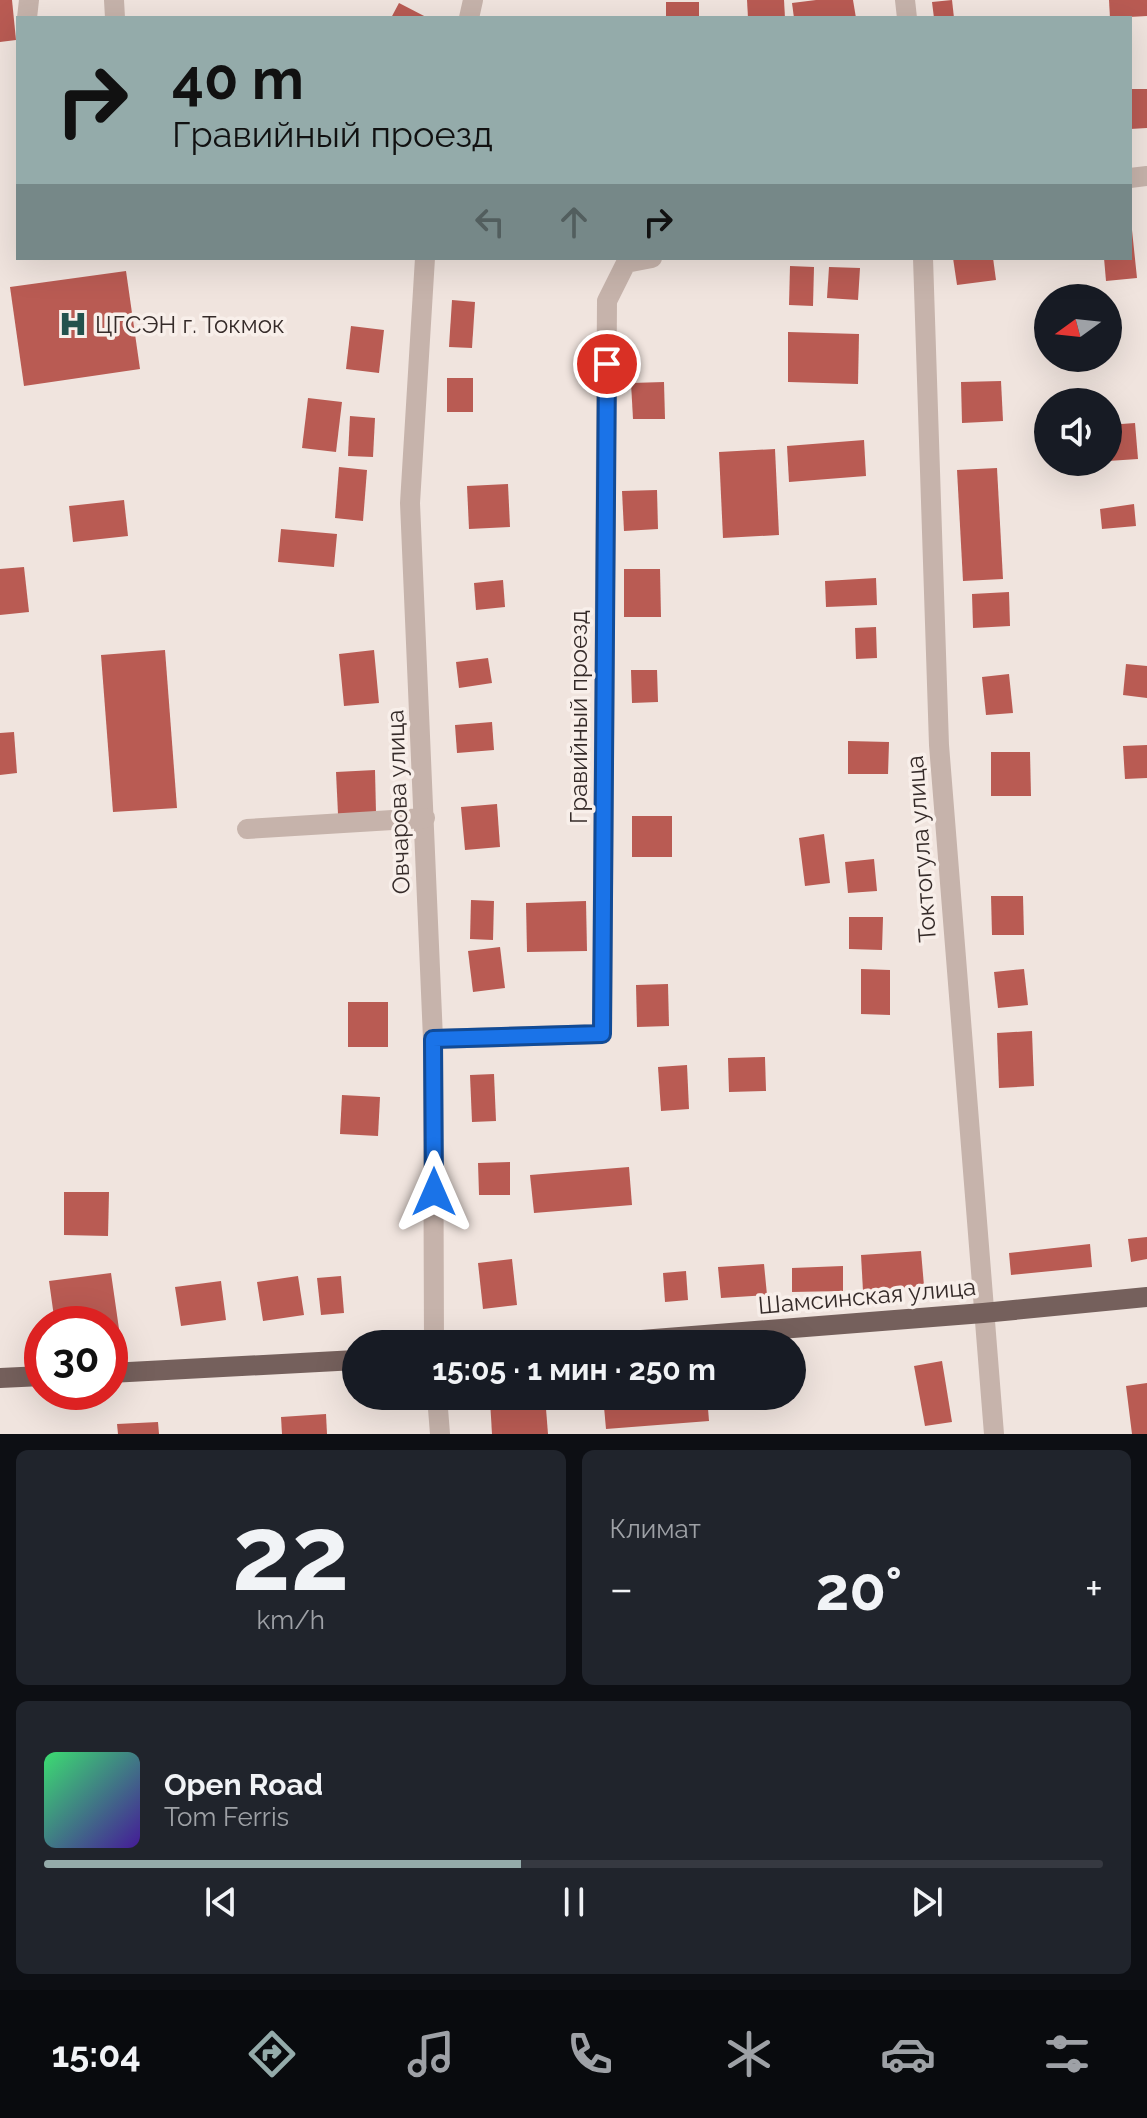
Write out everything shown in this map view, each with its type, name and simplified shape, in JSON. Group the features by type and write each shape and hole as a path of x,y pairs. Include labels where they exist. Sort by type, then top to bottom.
{"main road":[{"name":"Шамсинская улица","path":"768,1330 1147,1297"},
{"path":"128,1372 342,1361"},
{"path":"0,1378 24,1377"}],"street":[{"name":"Овчарова улица","path":"425,260 410,503 433,1039 434,1330"},
{"name":"Гравийный проезд","path":"433,1039 602,1034 607,301 626,263 642,260"},
{"name":"Токтогула улица","path":"923,260 939,745 994,1434"},
{"path":"247,829 425,818"},
{"path":"438,1410 440,1434"}],"building":[{"path":"0,0 12,0 16,40 0,42"},
{"path":"747,0 784,0 785,16 748,16"},
{"path":"853,0 856,16 794,16 792,3"},
{"path":"952,0 954,16 934,16 932,2"},
{"path":"1109,0 1147,0 1147,16 1110,16"},
{"path":"666,2 699,2 699,16 666,16"},
{"path":"399,3 424,16 392,16"},
{"path":"1132,89 1147,89 1147,128 1132,129"},
{"path":"1132,230 1137,278 1106,281 1104,260 1132,260"},
{"path":"953,260 993,260 996,280 957,285"},
{"path":"790,266 814,267 813,306 789,305"},
{"path":"829,267 860,268 858,300 827,298"},
{"path":"126,271 140,369 24,386 10,287"},
{"path":"452,300 475,302 472,348 449,347"},
{"path":"351,326 384,330 379,373 346,369"},
{"path":"788,332 859,334 858,384 788,382"},
{"path":"447,378 473,378 473,412 447,412"},
{"path":"1001,381 1003,421 962,423 961,382"},
{"path":"664,382 665,419 633,419 631,383"},
{"path":"308,398 342,402 336,452 302,448"},
{"path":"350,416 375,418 373,457 348,456"},
{"path":"1135,423 1138,459 1122,460 1122,424"},
{"path":"864,440 866,476 789,482 787,446"},
{"path":"775,449 779,535 723,538 719,452"},
{"path":"339,467 367,470 363,521 335,518"},
{"path":"997,468 1003,579 963,581 957,470"},
{"path":"508,484 510,527 469,529 467,486"},
{"path":"657,490 658,529 624,531 622,491"},
{"path":"124,500 128,536 73,542 69,506"},
{"path":"1134,504 1136,526 1102,529 1100,509"},
{"path":"281,529 337,534 334,567 278,562"},
{"path":"24,567 29,612 0,615 0,569"},
{"path":"624,569 660,569 661,617 624,617"},
{"path":"876,578 877,605 826,607 825,581"},
{"path":"503,580 505,607 476,610 474,583"},
{"path":"1009,592 1010,626 973,628 972,594"},
{"path":"876,627 877,658 856,659 855,628"},
{"path":"165,650 177,808 113,812 101,655"},
{"path":"374,650 379,703 344,706 339,654"},
{"path":"488,658 492,683 459,688 456,662"},
{"path":"1126,664 1147,666 1147,698 1123,695"},
{"path":"631,670 657,670 658,702 632,703"},
{"path":"1009,674 1013,713 986,715 982,677"},
{"path":"492,722 494,750 457,753 455,725"},
{"path":"14,732 17,773 0,775 0,733"},
{"path":"848,741 889,742 888,774 848,774"},
{"path":"1147,745 1147,778 1125,779 1123,746"},
{"path":"991,752 1030,752 1031,796 991,796"},
{"path":"375,770 376,813 338,814 336,772"},
{"path":"497,804 500,847 465,850 461,807"},
{"path":"632,816 672,816 672,857 632,857"},
{"path":"824,834 830,883 805,886 799,838"},
{"path":"874,859 877,891 848,893 845,862"},
{"path":"991,896 1023,896 1024,935 992,935"},
{"path":"471,900 494,901 493,940 470,939"},
{"path":"586,901 587,951 527,952 526,903"},
{"path":"849,917 883,917 882,950 849,949"},
{"path":"500,947 505,988 473,992 468,951"},
{"path":"861,969 890,970 890,1015 861,1014"},
{"path":"1024,969 1028,1005 998,1008 994,972"},
{"path":"668,984 669,1026 637,1027 636,985"},
{"path":"348,1002 388,1002 388,1047 348,1047"},
{"path":"1032,1031 1034,1086 999,1088 997,1033"},
{"path":"765,1057 766,1091 729,1092 728,1058"},
{"path":"687,1065 689,1109 661,1111 658,1067"},
{"path":"494,1074 496,1121 472,1122 470,1075"},
{"path":"342,1095 380,1097 378,1136 340,1134"},
{"path":"510,1162 510,1195 479,1195 478,1163"},
{"path":"629,1167 632,1205 534,1213 530,1175"},
{"path":"64,1192 109,1192 108,1236 64,1235"},
{"path":"1147,1237 1147,1259 1131,1262 1128,1239"},
{"path":"1090,1244 1092,1267 1011,1275 1009,1253"},
{"path":"921,1251 924,1286 863,1291 861,1255"},
{"path":"512,1259 517,1305 483,1309 478,1263"},
{"path":"764,1264 767,1295 721,1298 718,1267"},
{"path":"843,1266 843,1291 792,1292 792,1268"},
{"path":"686,1271 688,1300 665,1302 663,1273"},
{"path":"111,1273 116,1306 52,1306 49,1281"},
{"path":"298,1276 304,1315 263,1321 257,1282"},
{"path":"341,1276 344,1313 321,1315 317,1278"},
{"path":"221,1281 226,1320 181,1326 175,1287"},
{"path":"942,1361 952,1422 925,1426 914,1366"},
{"path":"1147,1383 1147,1434 1132,1434 1126,1386"},
{"path":"491,1410 546,1410 548,1434 492,1434"},
{"path":"604,1410 708,1410 709,1421 606,1429"},
{"path":"326,1414 327,1434 282,1434 281,1417"},
{"path":"158,1422 159,1434 118,1434 117,1424"}],"place":[{"name":"ЦГСЭН г. Токмок","path":"73,324"}],"route":[{"path":"434,1192 433,1039 602,1034 607,364"}]}
